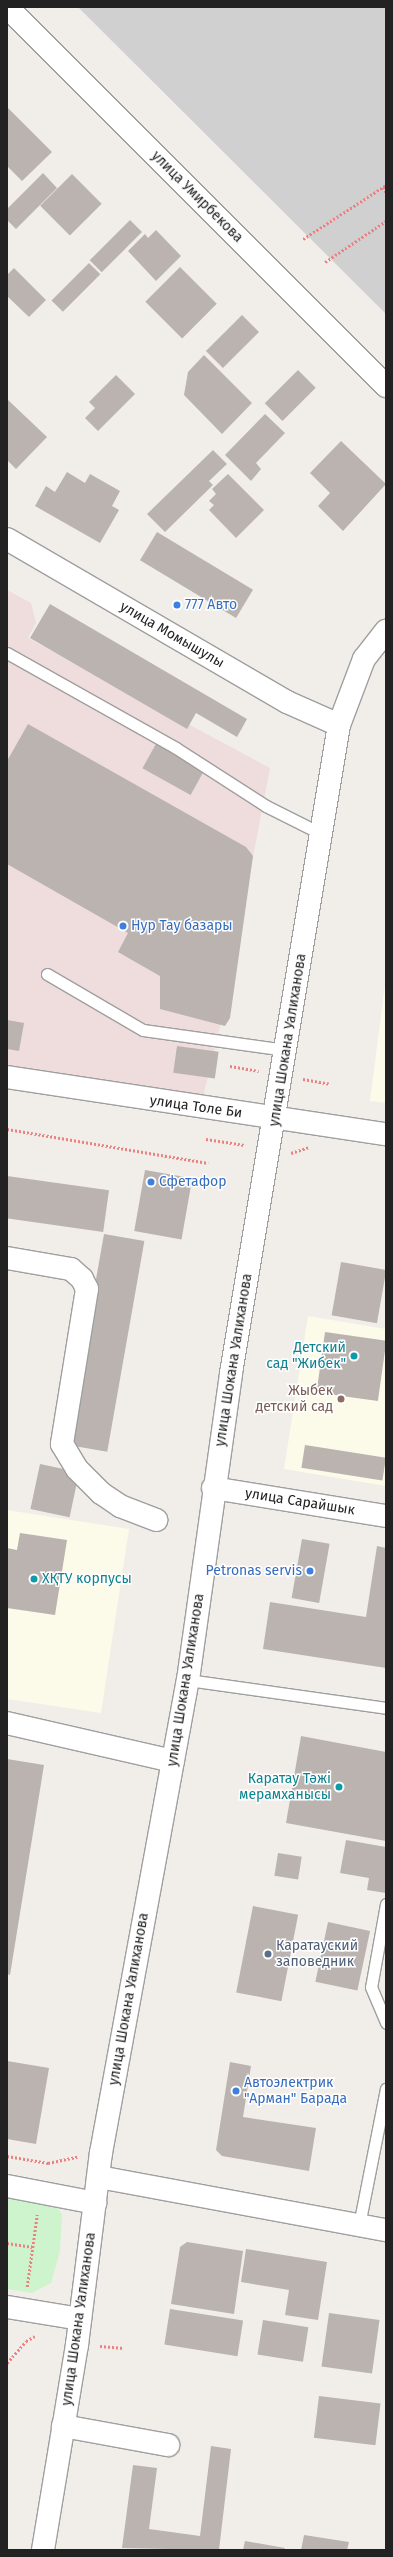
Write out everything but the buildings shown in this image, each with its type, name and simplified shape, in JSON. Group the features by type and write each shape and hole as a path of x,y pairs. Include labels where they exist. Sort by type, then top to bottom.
{"street":[{"name":"улица Умирбекова","path":"7,7 386,386"},
{"name":"улица Момышулы","path":"9,544 287,702 339,725"},
{"name":"улица Шокана Уалиханова","path":"44,2550 80,2319 101,2153 188,1680 213,1488 339,725 364,659 386,631"},
{"name":"улица Толе Би","path":"7,1077 386,1134"},
{"path":"7,1258 71,1269 82,1279 87,1289 62,1444 77,1469 101,1494 120,1506 156,1520"},
{"name":"улица Сарайшык","path":"213,1488 386,1516"},
{"path":"7,1723 173,1761"},
{"path":"99,2177 386,2230"},
{"path":"7,2186 40,2191 95,2203"},
{"path":"16,2309 80,2319"},
{"path":"63,2426 168,2445"}],"lane":[{"path":"7,653 176,748 266,806 322,834"},
{"path":"47,974 143,1030 286,1050"},
{"path":"188,1680 386,1708"},
{"path":"386,1904 371,1987 384,2011 386,2023"},
{"path":"359,2225 386,2089"}],"path":[{"path":"303,240 386,185"},
{"path":"383,187 386,192"},
{"path":"325,262 386,221"},
{"path":"7,1129 208,1163"},
{"path":"7,2156 48,2162 101,2153"},
{"path":"16,2309 32,2247 40,2191"},
{"path":"7,2243 32,2247"},
{"path":"7,2363 26,2340"}],"shaded area":[{"path":"78,7 386,7 386,314"},
{"name":"Нур Тау базары","path":"7,590 31,603 36,623 28,638 270,768 223,1014 203,1097 7,1069"},
{"path":"386,977 386,1103 370,1101"},
{"name":"Жыбек детский сад","path":"308,1316 386,1329 386,1486 284,1469"},
{"path":"7,1510 129,1529 101,1713 7,1699"}],"green space":[{"path":"7,2188 46,2194 62,2214 60,2251 51,2283 32,2293 7,2289"}],"place":[{"name":"777 Авто","path":"177,605"},
{"name":"Нур Тау базары","path":"123,926"},
{"name":"Сфетафор","path":"151,1182"},
{"name":"Детский сад \"Жибек\"","path":"354,1356"},
{"name":"Жыбек детский сад","path":"341,1399"},
{"name":"Petronas servis","path":"310,1571"},
{"name":"ХҚТУ корпусы","path":"34,1579"},
{"name":"Каратау Тәжі мерамханысы","path":"339,1787"},
{"name":"Каратауский заповедник","path":"268,1954"},
{"name":"Автоэлектрик \"Арман\" Барада","path":"236,2091"}]}
